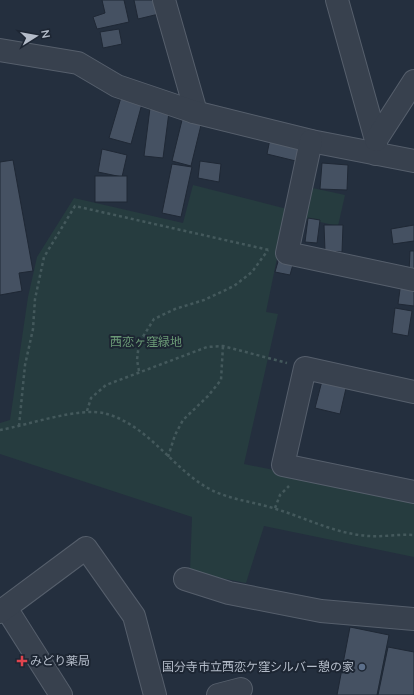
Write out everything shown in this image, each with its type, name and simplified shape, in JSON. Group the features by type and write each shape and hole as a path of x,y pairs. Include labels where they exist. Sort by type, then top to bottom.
{"street":[{"path":"164,0 194,105 194,112"},
{"path":"338,0 376,147"},
{"path":"0,50 78,63 117,86 194,112 311,141 376,147 414,161"},
{"path":"376,147 414,81"},
{"path":"311,141 278,251 414,280"},
{"path":"414,392 305,368 283,465 414,492"},
{"path":"61,695 3,610 86,548 134,616 155,695"},
{"path":"185,579 228,593 321,611 414,619"},
{"path":"219,695 241,689"}],"path":[{"path":"19,426 25,365 33,329 34,299 44,257 76,206 278,251"},
{"path":"139,372 137,360 139,343 154,319 176,309 204,300 234,286 278,251"},
{"path":"168,457 175,435 183,420 208,396 221,380 223,346"},
{"path":"87,411 91,398 106,385 207,347 223,346 268,357"},
{"path":"0,430 87,411 107,414 134,426 168,457 206,487 228,497 276,508 301,519 349,532 369,536 414,535"},
{"path":"276,508 280,495 289,487 292,467"}],"green space":[{"name":"西恋ヶ窪緑地","path":"193,185 287,209 266,312 278,314 244,464 414,498 414,557 264,526 246,583 190,572 192,517 0,454 0,423 10,420 28,297 37,257 74,198 183,223"},
{"path":"308,187 345,195 338,226 302,218"}],"building":[{"path":"102,0 124,0 129,22 97,29 93,17 105,13"},
{"path":"134,0 159,0 163,13 138,19"},
{"path":"119,29 122,44 103,48 100,32"},
{"path":"122,94 143,100 131,144 109,138"},
{"path":"150,108 169,112 163,158 144,156"},
{"path":"183,116 202,121 191,166 172,161"},
{"path":"270,139 304,146 300,162 267,154"},
{"path":"102,149 127,155 122,177 98,172"},
{"path":"13,160 33,271 19,273 22,291 0,295 0,162"},
{"path":"200,161 221,164 219,182 198,178"},
{"path":"322,163 348,165 347,190 320,189"},
{"path":"172,164 192,167 181,217 162,213"},
{"path":"95,176 127,176 127,202 95,202"},
{"path":"308,218 320,220 317,243 305,242"},
{"path":"324,225 343,225 342,252 325,251"},
{"path":"414,225 414,241 393,244 391,229"},
{"path":"410,251 414,251 414,274 409,274"},
{"path":"279,258 294,261 290,275 275,272"},
{"path":"401,282 414,283 414,306 398,304"},
{"path":"395,308 412,311 408,336 392,333"},
{"path":"323,377 347,384 340,414 315,408"},
{"path":"350,627 389,635 377,695 337,695"},
{"path":"388,647 414,652 414,695 378,695"}],"place":[{"name":"みどり薬局","path":"22,661"},
{"name":"国分寺市立西恋ケ窪シルバー憩の家","path":"362,667"}]}
